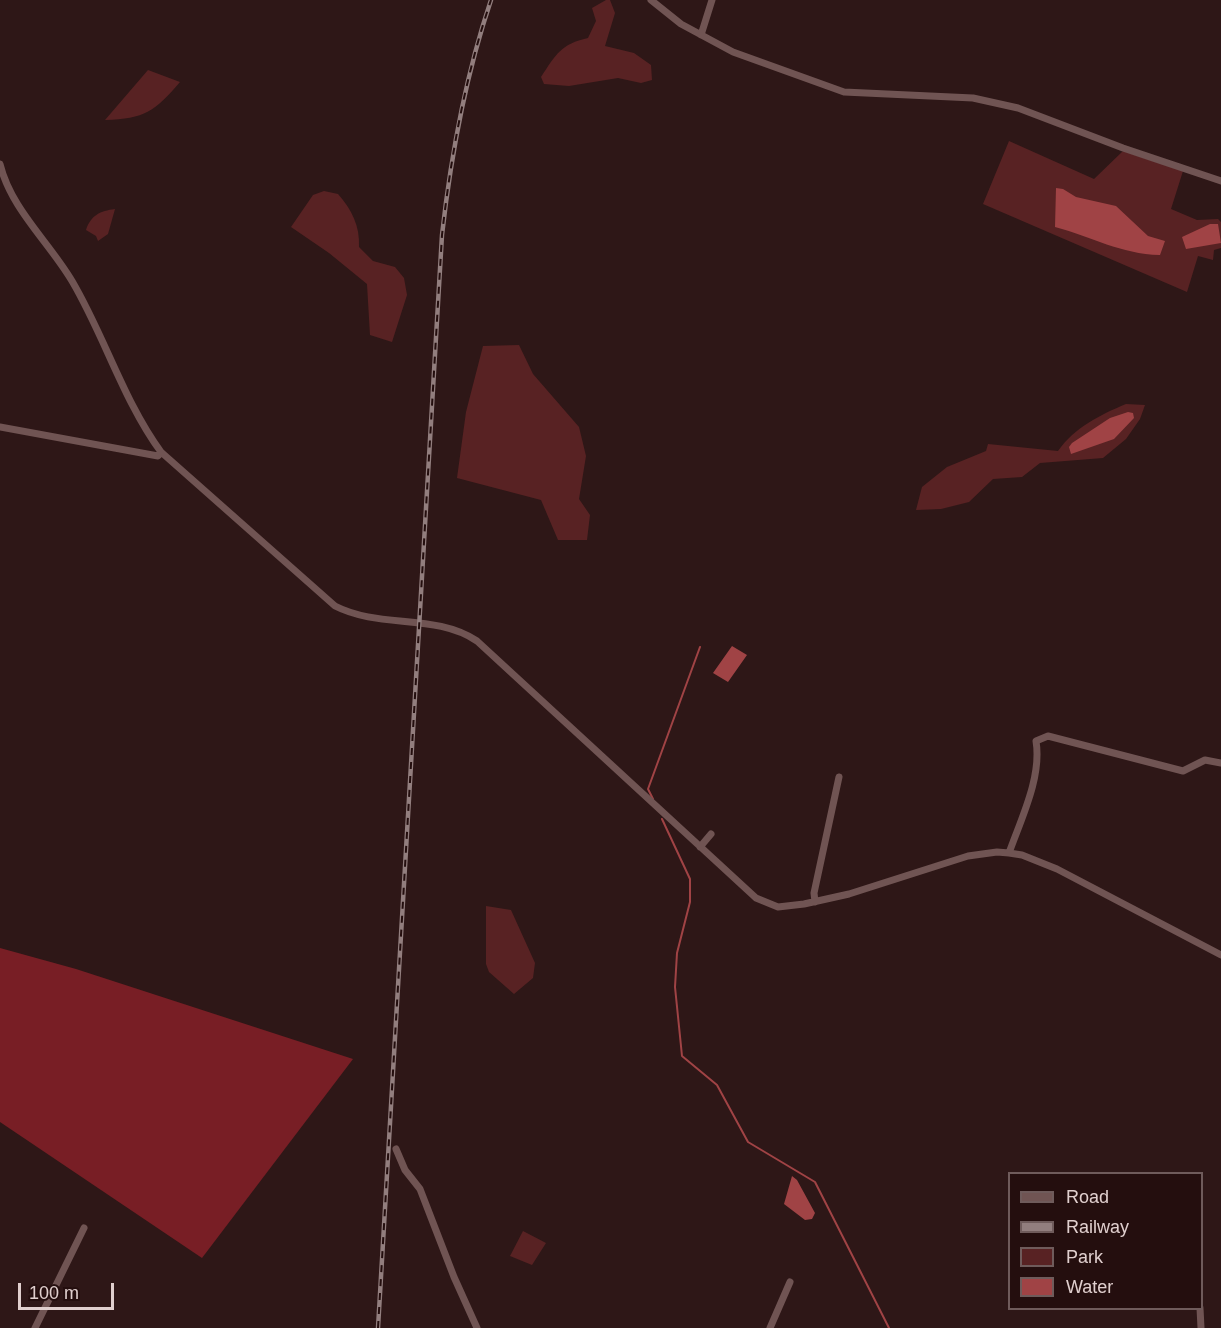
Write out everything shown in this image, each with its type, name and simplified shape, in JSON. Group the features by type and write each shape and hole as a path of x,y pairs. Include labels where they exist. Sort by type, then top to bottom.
{"street":[{"path":"651,0 681,24 743,56 844,92 973,98 1018,108 1123,148 1221,181"},
{"path":"701,35 712,0"},
{"path":"0,164 11,193 71,280 145,428 161,452 335,606 356,616 459,630 477,641 743,888 766,903 786,907 815,902 968,856 997,852 1009,853 1022,855 1057,869 1221,955"},
{"path":"0,427 158,456 161,452"},
{"path":"1009,853 1035,775 1038,761 1036,741 1042,737 1048,736 1183,771 1194,768 1200,761 1221,763"},
{"path":"815,902 814,893 839,777"},
{"path":"700,848 711,834"},
{"path":"396,1149 405,1170 420,1189 453,1277 477,1328"},
{"path":"34,1328 84,1228"},
{"path":"770,1328 789,1282"},
{"path":"1200,1310 1201,1328"}],"green space":[{"path":"610,0 615,13 605,46 634,53 651,65 652,80 641,83 618,78 569,86 544,84 541,77 560,51 571,43 588,38 596,21 592,8"},
{"path":"148,70 180,82 156,107 148,112 130,118 105,120"},
{"path":"1009,141 1094,179 1123,151 1183,171 1171,209 1197,220 1218,219 1221,222 1221,248 1214,250 1213,260 1198,256 1187,292 983,204"},
{"path":"324,191 338,194 347,206 356,225 359,247 373,261 395,267 404,278 407,295 392,342 370,335 367,284 329,253 291,227 313,195"},
{"path":"115,209 108,234 98,241 96,236 86,230 88,225 97,215"},
{"path":"519,345 533,374 579,427 586,456 579,499 590,515 587,540 558,540 541,500 457,478 466,412 483,346"},
{"path":"1126,404 1145,405 1140,419 1126,439 1103,458 1040,463 1022,477 993,479 969,502 941,509 916,510 922,487 947,467 986,451 988,444 1058,451 1080,428"},
{"path":"486,906 511,910 535,963 533,978 514,994 489,972 486,964"},
{"path":"523,1231 546,1243 532,1265 510,1256"}],"shaded area":[{"path":"0,948 76,969 353,1059 202,1258 0,1122"}],"water":[{"path":"1056,188 1063,189 1076,197 1116,206 1148,236 1165,241 1160,255 1132,252 1055,227"},
{"path":"1210,224 1218,224 1221,243 1186,249 1182,237"},
{"path":"1128,412 1133,413 1134,418 1114,439 1071,454 1069,447 1072,443 1110,418"},
{"path":"732,646 747,655 728,682 713,673"},
{"path":"792,1176 797,1180 815,1213 812,1219 805,1220 784,1204"}],"waterway":[{"path":"653,799 648,789 700,647"},
{"path":"662,819 690,879 690,902 677,953 675,987 682,1056 717,1085 748,1142 815,1182 889,1328"}],"railway":[{"path":"378,1328 442,235 460,116 491,0"}]}
